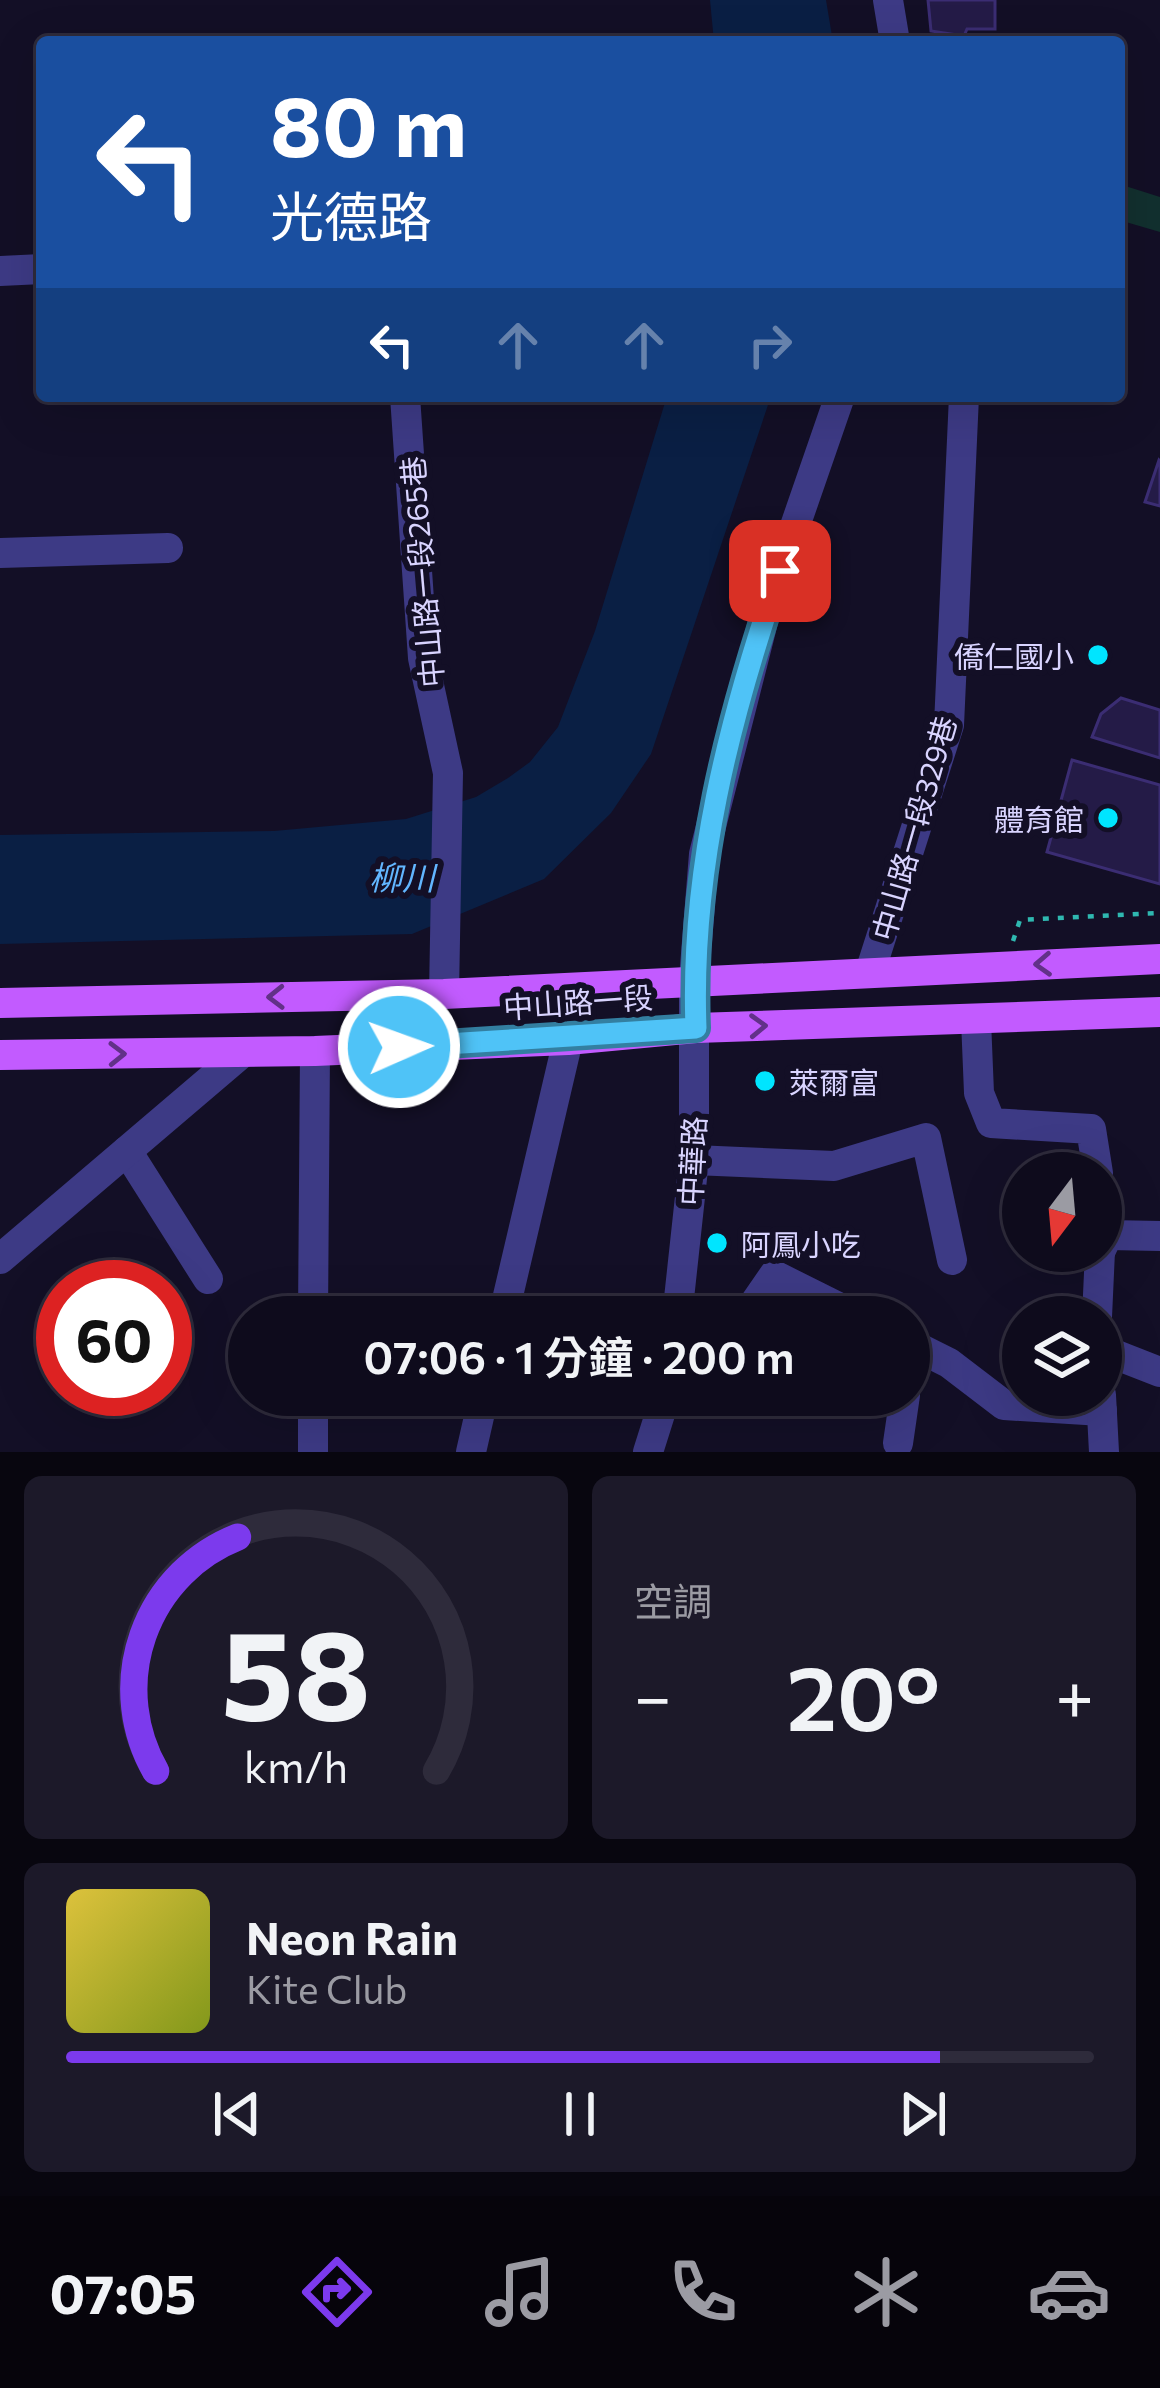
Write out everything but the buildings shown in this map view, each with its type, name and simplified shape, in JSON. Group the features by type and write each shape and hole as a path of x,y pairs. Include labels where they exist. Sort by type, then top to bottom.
{"main road":[{"name":"中山路一段","path":"0,1055 314,1051 568,1040 695,1004 870,972 1160,959"},
{"name":"中山路一段","path":"0,1003 444,994 976,1020 1160,1012"}],"street":[{"path":"888,0 894,36"},
{"path":"0,271 36,269"},
{"name":"中山路一段265巷","path":"406,402 423,658 448,772 444,994"},
{"name":"中華路","path":"679,1296 694,1160 695,1004 704,854 726,751 766,610 838,402"},
{"name":"中山路一段329巷","path":"870,972 949,725 964,402"},
{"path":"0,553 168,548"},
{"path":"976,1020 980,1093 991,1124 1091,1129 1095,1152"},
{"path":"507,1296 568,1040"},
{"path":"314,1051 314,1296"},
{"path":"0,1258 243,1052"},
{"path":"694,1160 834,1166 926,1138 952,1260"},
{"path":"127,1150 208,1279"},
{"path":"1122,1242 1160,1236"},
{"path":"759,1296 773,1275 816,1296"},
{"path":"930,1356 949,1363 1002,1403"},
{"path":"1122,1357 1160,1372"},
{"path":"313,1452 314,1416"},
{"path":"471,1452 479,1416"},
{"path":"648,1452 660,1416"},
{"path":"898,1443 901,1416"},
{"path":"1102,1416 1104,1452"}],"path":[{"path":"1006,966 1020,920 1160,913"}],"green space":[{"path":"1125,186 1160,197 1160,232 1125,222"}],"water":[{"path":"710,0 826,0 832,36 713,36"},
{"name":"柳川","path":"665,402 769,402 651,754 611,813 544,879 412,934 0,944 0,835 274,831 406,819 476,797 530,762 558,727 595,631"}],"place":[{"name":"僑仁國小","path":"1098,655"},
{"name":"體育館","path":"1108,818"},
{"name":"萊爾富","path":"765,1081"},
{"name":"阿鳳小吃","path":"717,1243"}],"route":[{"path":"399,1047 568,1040 696,1028 694,979 704,854 726,751 780,571"}]}
